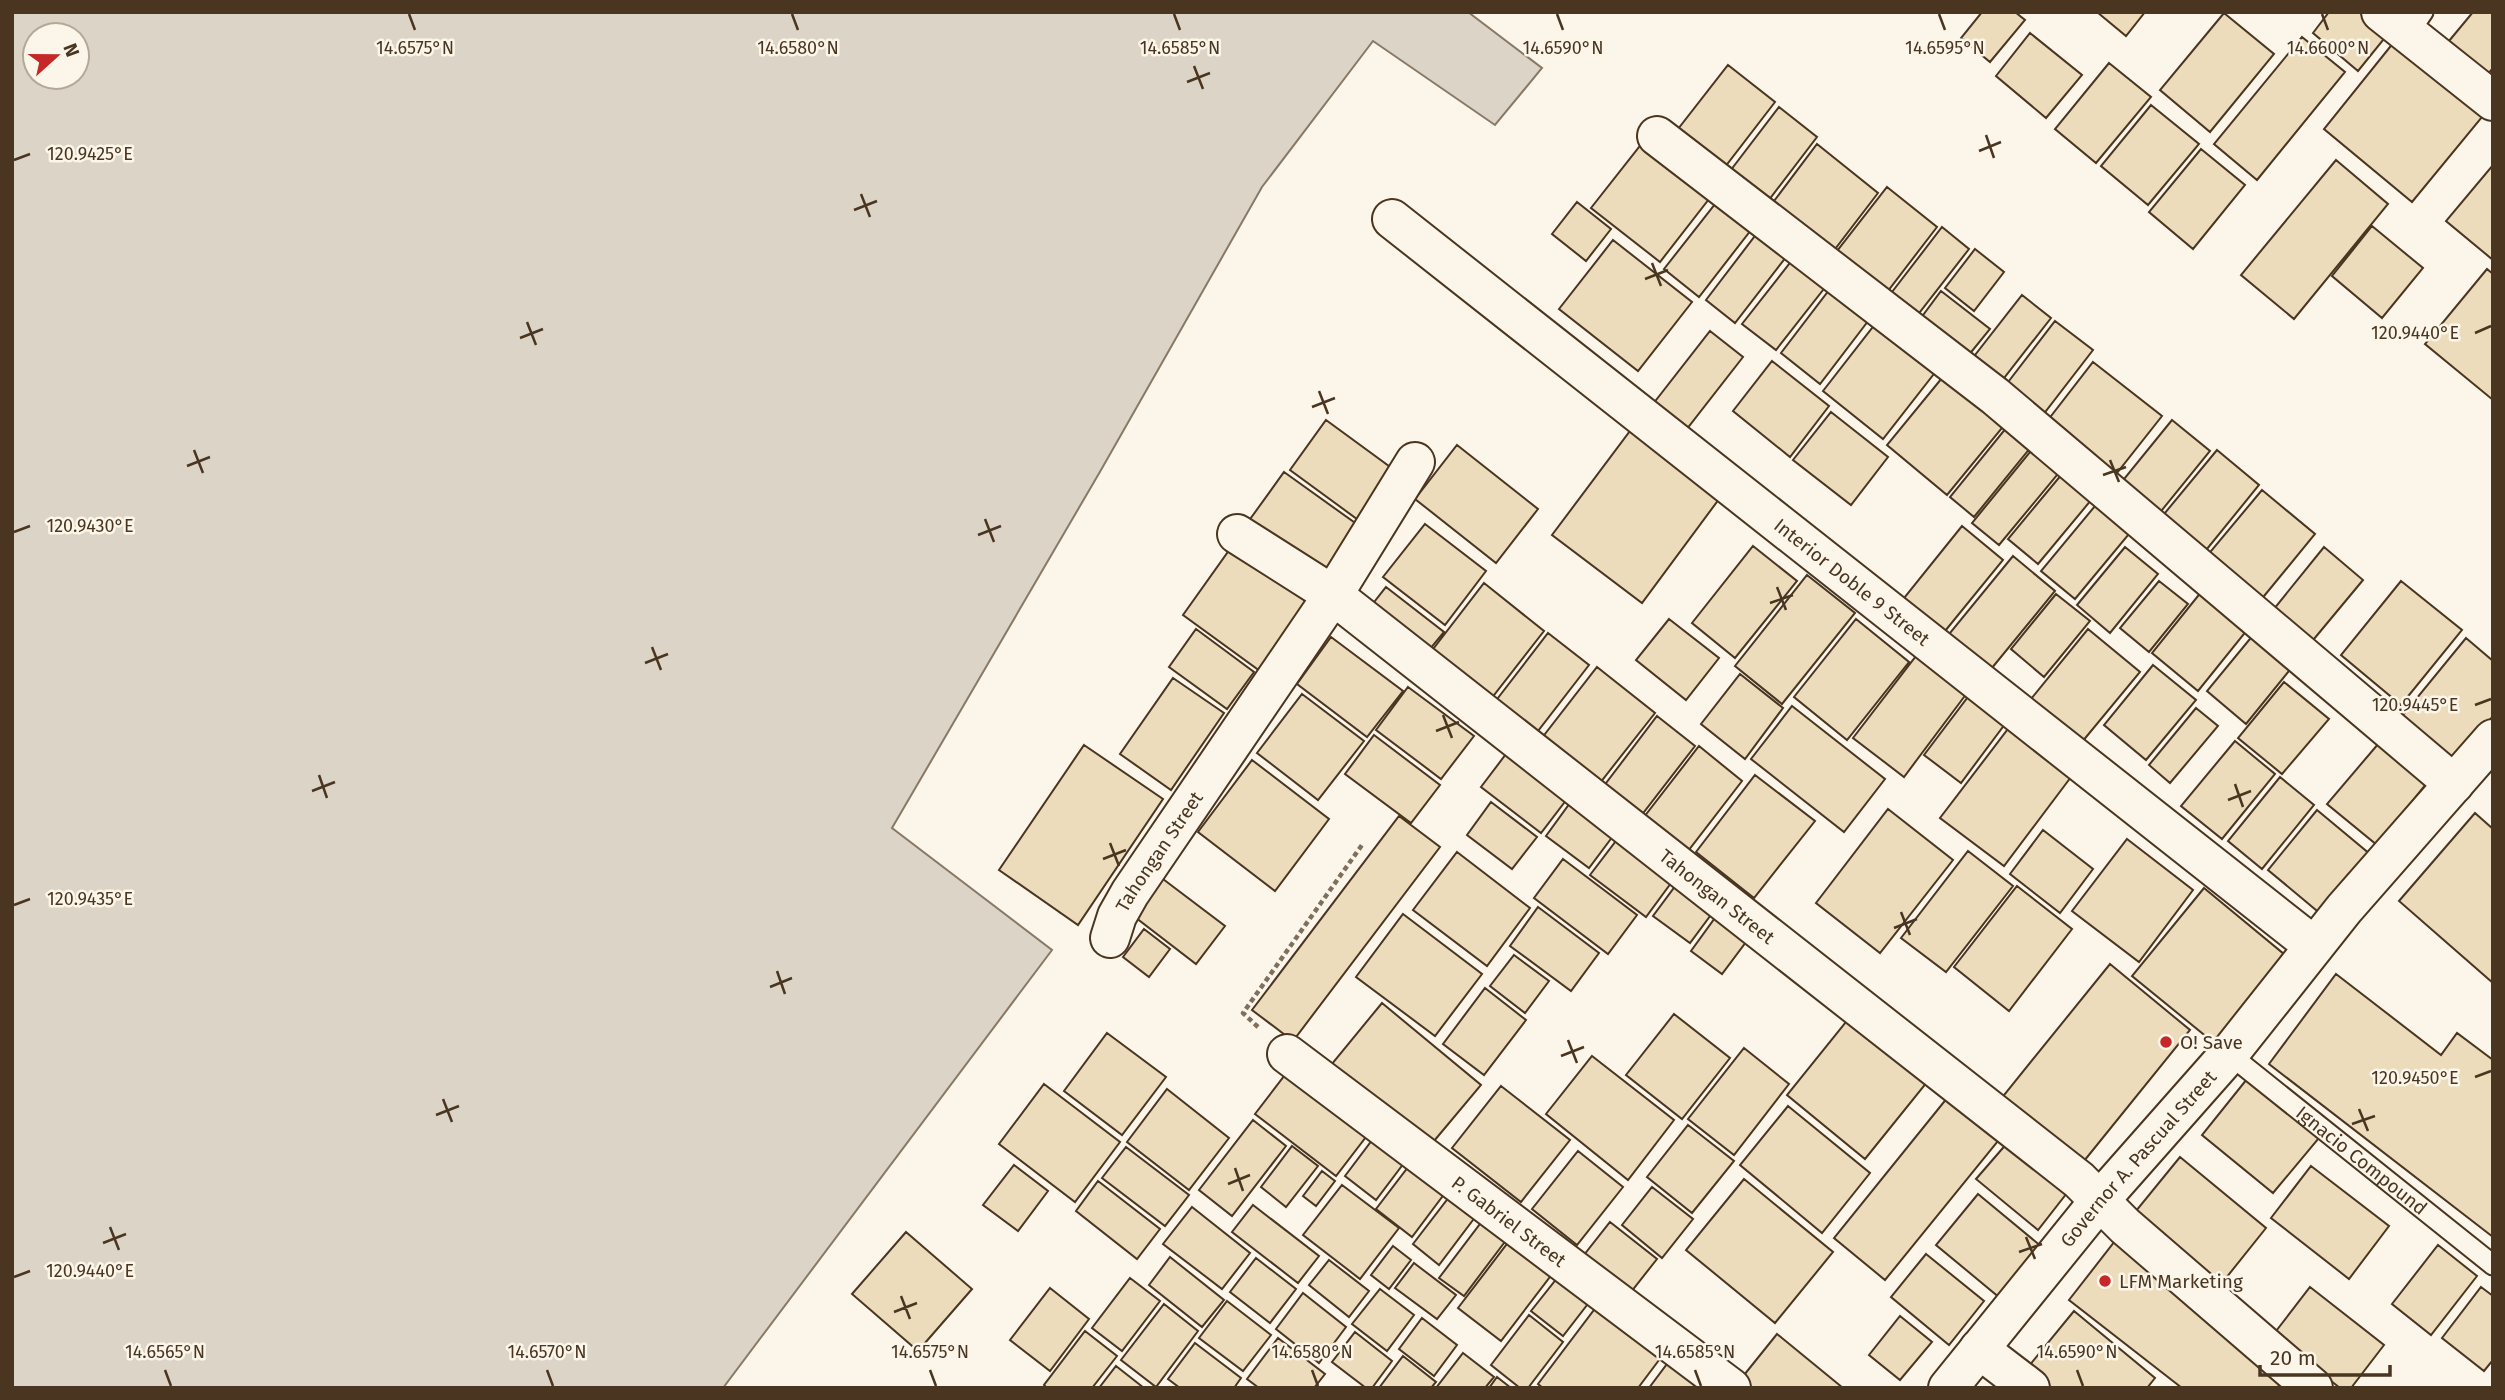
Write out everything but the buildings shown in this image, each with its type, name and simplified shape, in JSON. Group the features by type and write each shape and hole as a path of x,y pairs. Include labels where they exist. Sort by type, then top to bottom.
{"street":[{"path":"2404,19 2493,101"},
{"path":"1657,136 1994,396 2454,784"},
{"name":"Interior Doble 9 Street","path":"1392,219 2314,946"},
{"name":"Tahongan Street","path":"1110,938 1117,916 1130,893 1333,595 1415,462"},
{"name":"Tahongan Street","path":"1237,534 1333,595 2057,1163 2125,1226 2313,1388"},
{"name":"Governor A. Pascual Street","path":"1948,1388 2100,1200 2229,1054 2344,909 2493,738"},
{"name":"P. Gabriel Street","path":"1287,1054 1731,1388"},
{"path":"1979,1349 2030,1388"}],"lane":[{"name":"Ignacio Compound","path":"2229,1054 2493,1265"}],"path":[{"path":"1287,1054 1243,1013 1362,845"}],"shaded area":[{"path":"12,12 1468,12 1542,68 1495,125 1373,41 1262,187 892,828 1052,950 723,1388 12,1388"}],"place":[{"name":"O! Save","path":"2166,1042"},
{"name":"LFM Marketing","path":"2105,1281"}]}
